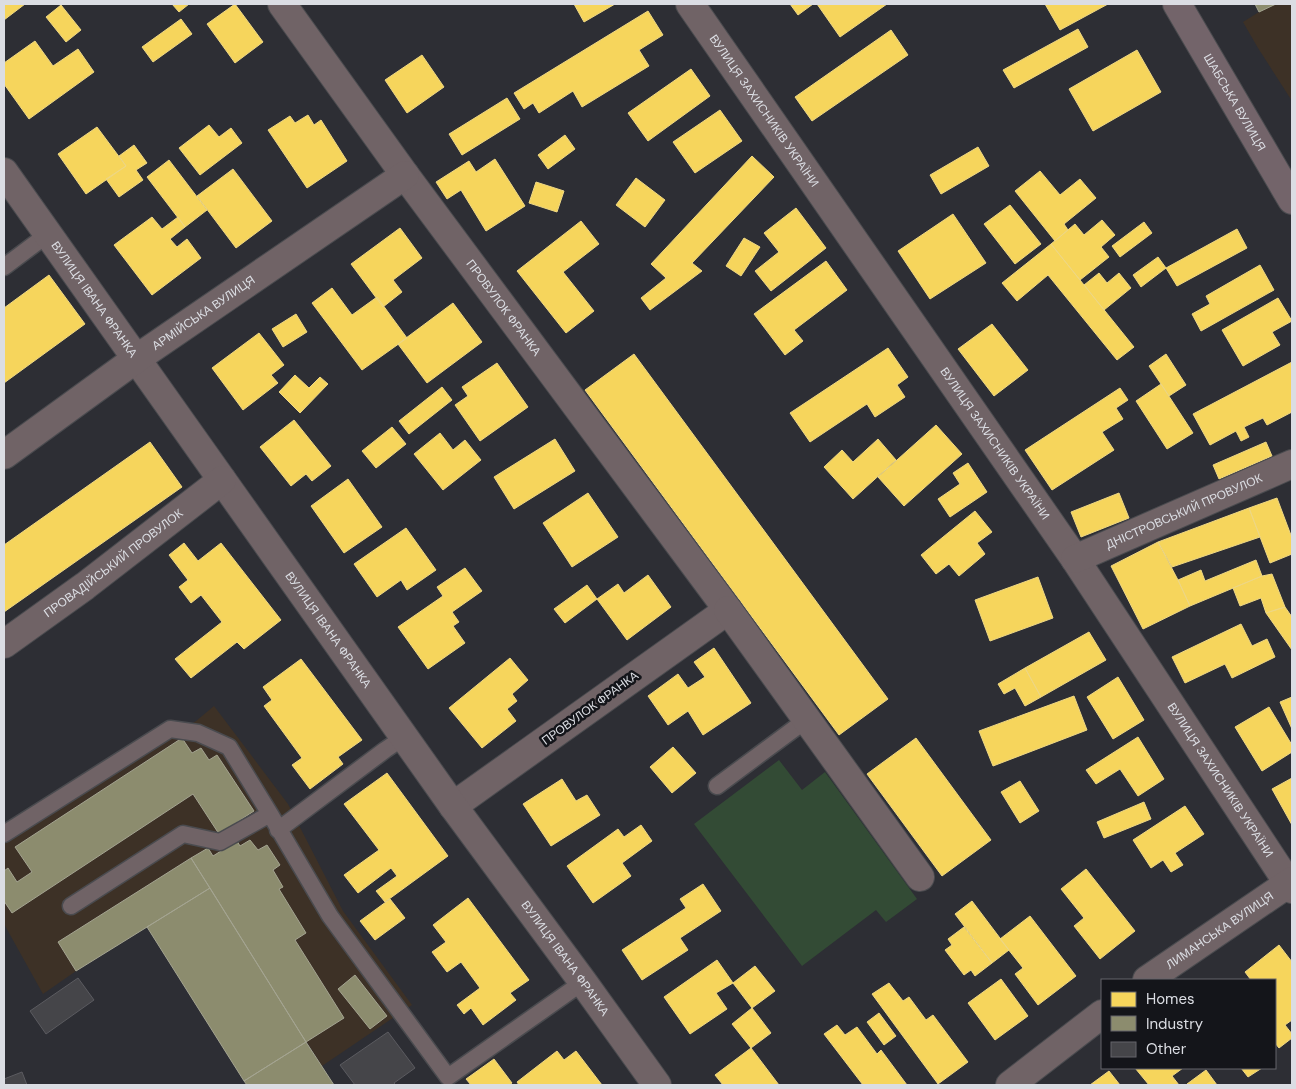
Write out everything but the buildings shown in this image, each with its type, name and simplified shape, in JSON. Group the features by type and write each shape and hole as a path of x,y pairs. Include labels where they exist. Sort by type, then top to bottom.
{"main road":[{"name":"ШАБСЬКА ВУЛИЦЯ","path":"1176,4 1292,200"}],"street":[{"name":"ПРОВУЛОК ФРАНКА","path":"282,4 405,175 728,610 920,878"},
{"name":"ВУЛИЦЯ ЗАХИСНИКІВ УКРАЇНИ","path":"690,4 1075,559 1291,884"},
{"name":"ВУЛИЦЯ ІВАНА ФРАНКА","path":"4,172 453,806 657,1085"},
{"name":"АРМІЙСЬКА ВУЛИЦЯ","path":"4,455 136,359 405,175"},
{"name":"ДНІСТРОВСЬКИЙ ПРОВУЛОК","path":"1075,559 1292,464"},
{"name":"ПРОВАДІЙСЬКИЙ ПРОВУЛОК","path":"4,644 85,586 222,480"},
{"name":"ПРОВУЛОК ФРАНКА","path":"453,806 728,610"},
{"name":"ЛИМАНСЬКА ВУЛИЦЯ","path":"1148,979 1291,884"},
{"path":"1010,1085 1101,1015"}],"lane":[{"path":"4,267 48,234"},
{"path":"716,786 806,720"},
{"path":"4,834 170,729 198,733 228,747 330,916 448,1081 583,982"},
{"path":"278,830 404,737"},
{"path":"71,906 183,834 220,842 270,814"}],"shaded area":[{"path":"1255,4 1292,4 1292,101 1243,22 1259,12"},
{"path":"214,706 288,804 343,911 412,1005 322,1066 209,888 76,971 43,994 4,924 4,843 196,721"}],"green space":[{"path":"779,760 802,790 825,772 917,899 886,922 876,910 802,966 694,824"}]}
